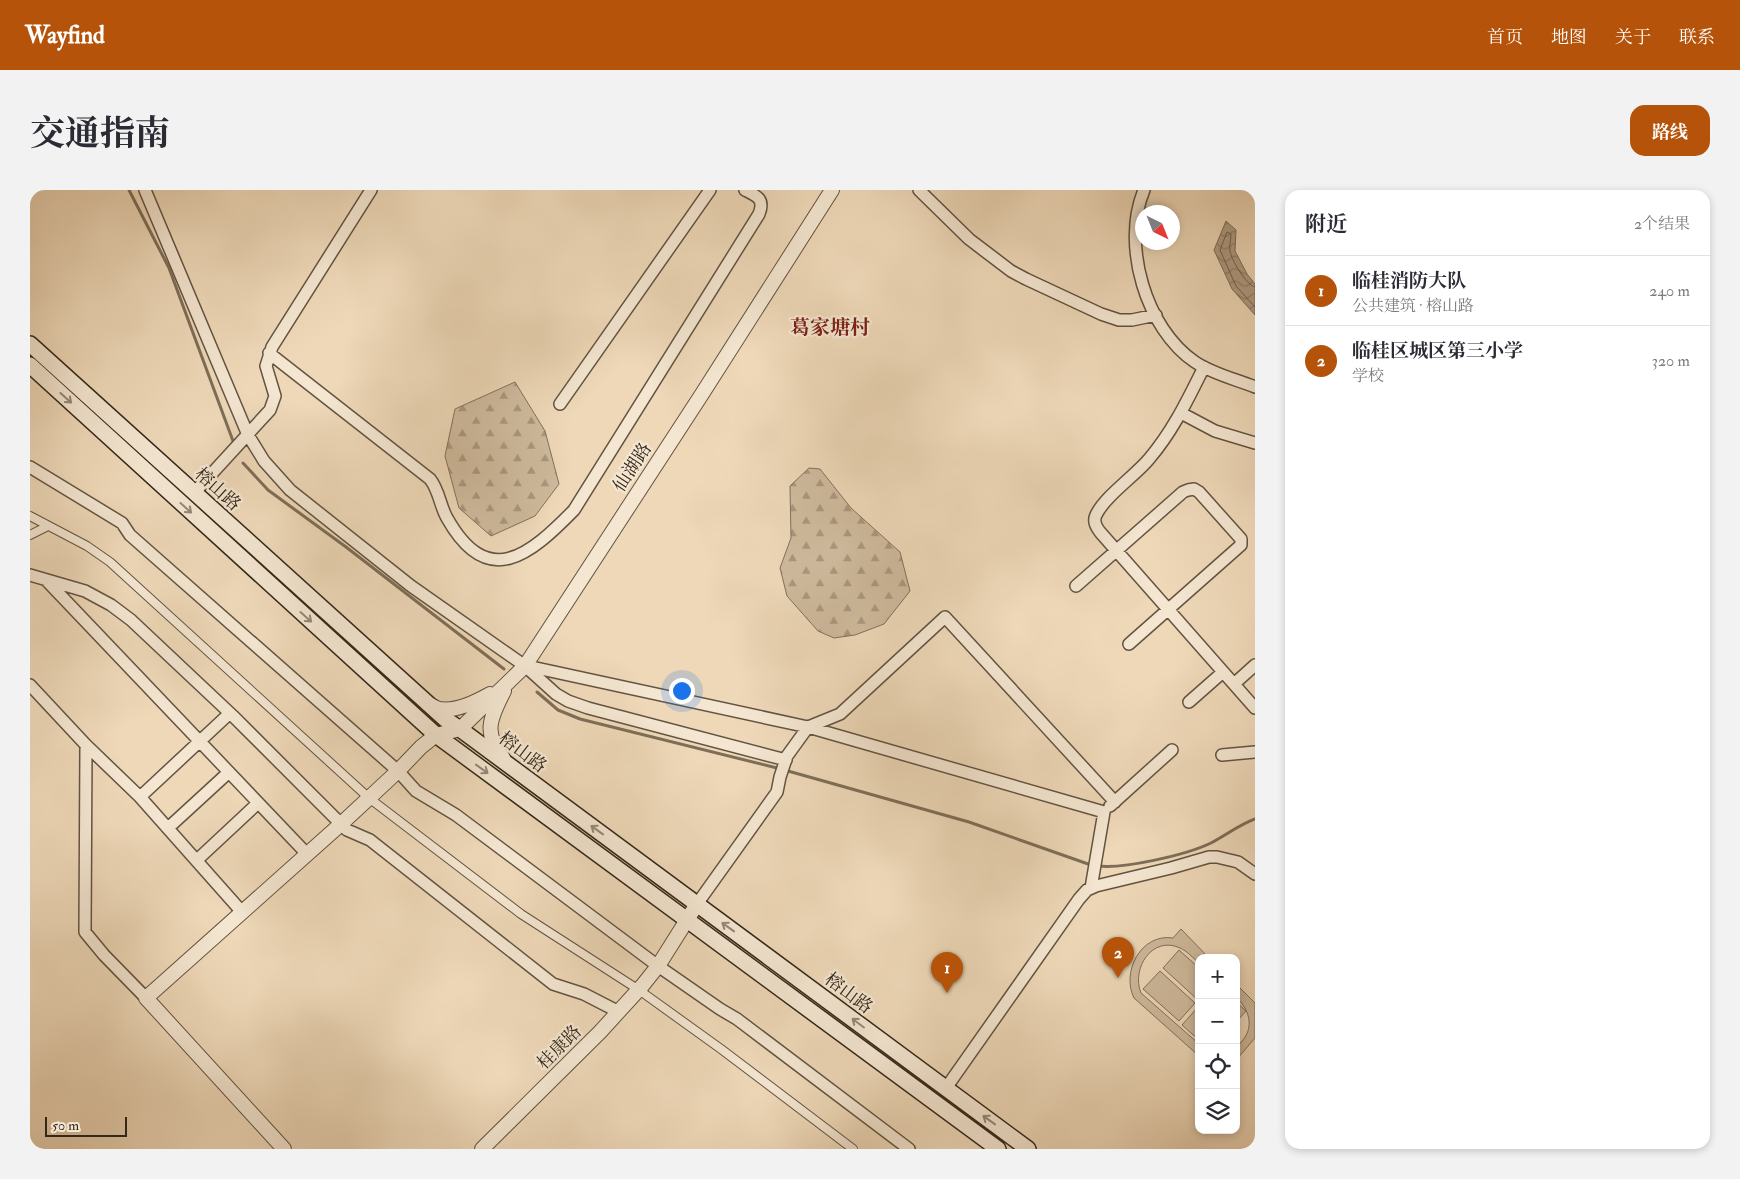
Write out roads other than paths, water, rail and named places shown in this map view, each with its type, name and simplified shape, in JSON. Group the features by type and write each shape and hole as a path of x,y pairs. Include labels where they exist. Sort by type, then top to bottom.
{"main road":[{"name":"榕山路","path":"30,344 445,719 1028,1149"},
{"name":"榕山路","path":"30,366 436,735 998,1149"}],"street":[{"path":"145,190 248,435 264,461 290,490 411,586 525,666 556,694 577,705 786,760"},
{"path":"194,493 270,410 274,400 274,391 266,366 269,354 371,190"},
{"path":"560,404 710,190"},
{"path":"269,354 430,479 435,484 447,518 456,532 473,550 488,560 500,561 515,557 530,549 556,528 574,510 758,214 762,205 761,201 745,190"},
{"name":"仙湖路","path":"460,729 525,666 832,190"},
{"path":"919,190 969,239 1011,271 1026,279 1100,314 1119,320 1132,320 1156,315"},
{"path":"1144,190 1137,213 1136,246 1145,293 1156,315 1178,347 1204,367 1255,387"},
{"path":"1204,367 1181,413 1161,445 1148,461 1104,504 1096,515 1095,523 1116,550 1255,708"},
{"path":"1181,413 1214,431 1255,443"},
{"path":"30,467 122,524 130,535 398,771 416,791 456,815 658,966 737,1019 909,1149"},
{"path":"1076,586 1183,492 1191,489 1199,492 1241,539 1242,543 1238,550 1129,644"},
{"path":"30,516 87,546 110,562 369,798 522,914 639,990 720,1048 853,1149"},
{"path":"30,535 48,526"},
{"path":"30,575 84,591 111,605 131,620 230,713 347,830 370,840 553,984 584,994 619,1012"},
{"path":"45,578 307,854"},
{"path":"697,904 778,792 786,760 795,743 808,727 840,714 944,617 1115,802"},
{"path":"1234,684 1255,664"},
{"path":"525,666 808,727 1104,812"},
{"path":"1189,702 1224,672"},
{"path":"428,703 439,709 459,708 480,700 507,683"},
{"path":"507,683 492,717 490,735 494,746 510,766"},
{"path":"30,685 86,745 140,797 242,912"},
{"path":"140,797 230,713"},
{"path":"421,747 424,735 423,723"},
{"path":"146,998 341,824 421,747 436,735 460,729"},
{"path":"421,747 438,744 454,748"},
{"path":"86,745 85,932 104,956 146,998 284,1149"},
{"path":"1091,888 1104,812 1172,750"},
{"path":"1222,755 1255,752"},
{"path":"168,828 229,772"},
{"path":"197,860 258,803"},
{"path":"946,1088 1079,900 1091,888 1209,857 1228,858 1238,862 1255,874"},
{"name":"桂康路","path":"482,1149 639,990 658,966 697,904"}],"water":[{"path":"1226,221 1236,230 1235,251 1247,274 1255,284 1255,315 1232,289 1214,250"}],"waterway":[{"path":"129,190 169,268 233,441"},
{"path":"243,463 268,490 346,547 504,669"},
{"path":"537,692 558,710 580,719 777,768"},
{"path":"788,771 969,822 1091,865"},
{"path":"1098,866 1139,863 1200,848 1255,819"}],"place":[{"name":"临桂区城区第三小学","path":"1118,978"},
{"name":"临桂消防大队","path":"947,993"}],"district":[{"name":"葛家塘村","path":"830,327"}]}
